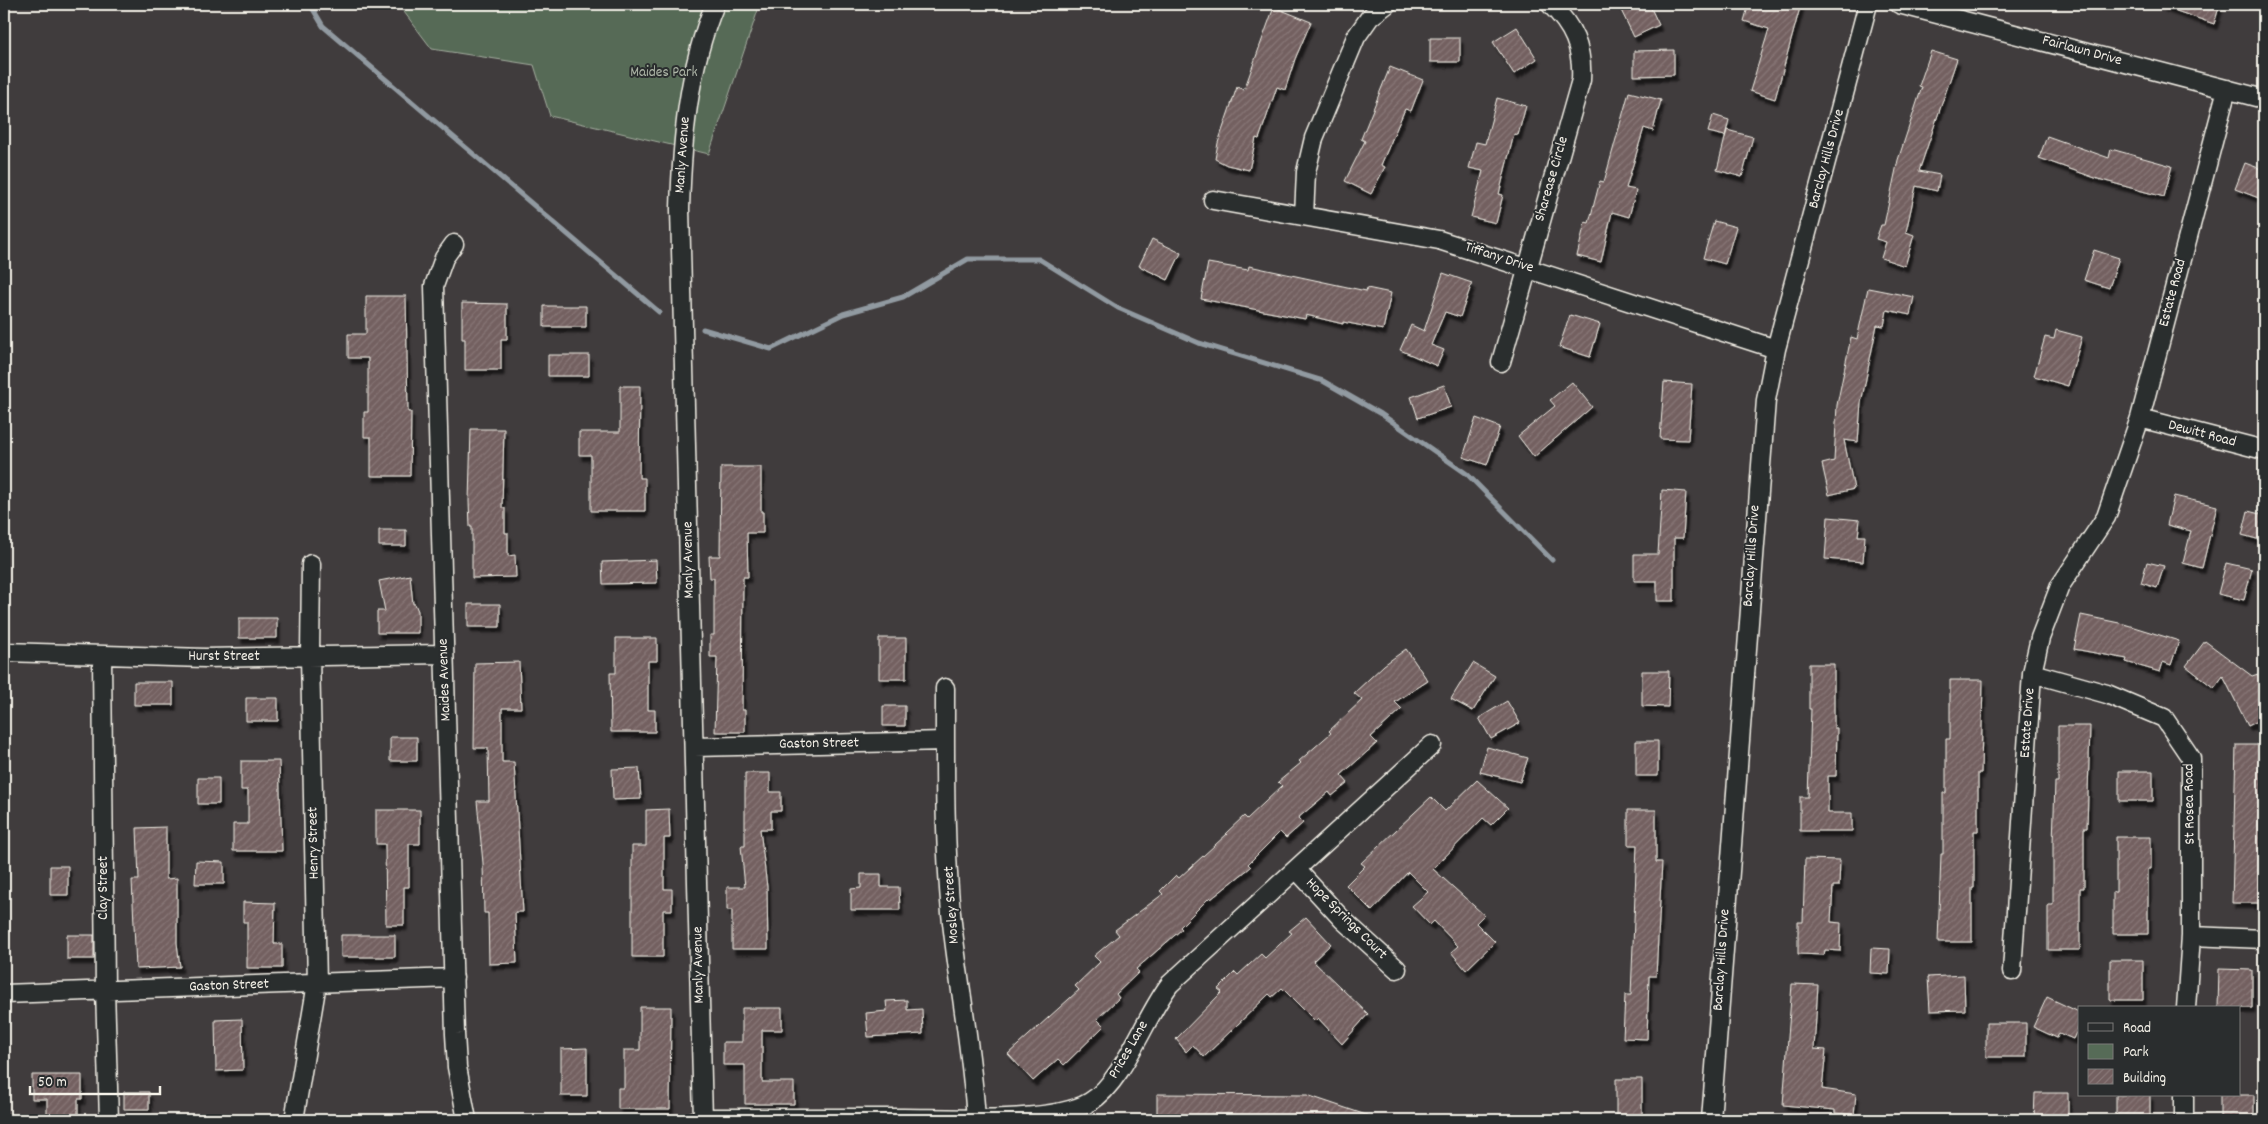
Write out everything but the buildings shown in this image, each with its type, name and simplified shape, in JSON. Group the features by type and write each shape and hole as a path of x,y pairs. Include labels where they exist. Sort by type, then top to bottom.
{"street":[{"name":"Manly Avenue","path":"700,1119 694,747 680,190 681,162 690,91 701,43 715,4"},
{"path":"1304,216 1306,172 1314,138 1356,37 1370,17 1386,4"},
{"name":"Sharease Circle","path":"1501,362 1581,80 1582,64 1576,38 1569,26 1550,4"},
{"name":"Barclay Hills Drive","path":"1711,1120 1759,466 1766,400 1776,349 1868,4"},
{"name":"Fairlawn Drive","path":"1899,4 2264,99"},
{"name":"Estate Road","path":"2114,494 2140,418 2227,89"},
{"name":"Tiffany Drive","path":"1214,200 1439,240 1776,349"},
{"name":"Maides Avenue","path":"454,244 444,258 434,286 457,1067 467,1120"},
{"name":"Dewitt Road","path":"2140,418 2264,450"},
{"name":"Estate Drive","path":"2012,971 2032,673 2040,638 2060,586 2106,516 2114,494"},
{"name":"Henry Street","path":"294,1120 317,983 310,656 310,564"},
{"name":"Hurst Street","path":"4,652 205,658 444,654"},
{"name":"Clay Street","path":"102,656 108,1120"},
{"name":"St Rosea Road","path":"2032,673 2108,694 2164,718 2191,758 2191,936 2186,1006"},
{"name":"Mosley Street","path":"945,688 949,891 954,942 970,1044 976,1119"},
{"name":"Gaston Street","path":"694,747 945,741"},
{"name":"Prices Lane","path":"700,1119 976,1119 1055,1115 1074,1111 1092,1102 1107,1087 1120,1069 1159,999 1170,984 1432,745"},
{"name":"Hope Springs Court","path":"1296,869 1342,919 1397,969"},
{"path":"2191,936 2264,940"},
{"name":"Gaston Street","path":"4,994 454,978"},
{"path":"2184,1096 2184,1120"}],"green space":[{"name":"Maides Park","path":"398,4 760,4 709,154 550,116 534,65 432,49"}],"waterway":[{"path":"310,4 323,26 659,312"},
{"path":"703,329 771,349 843,314 903,297 968,259 1039,259 1118,308 1199,343 1323,381 1381,414 1467,474 1552,560"}]}
